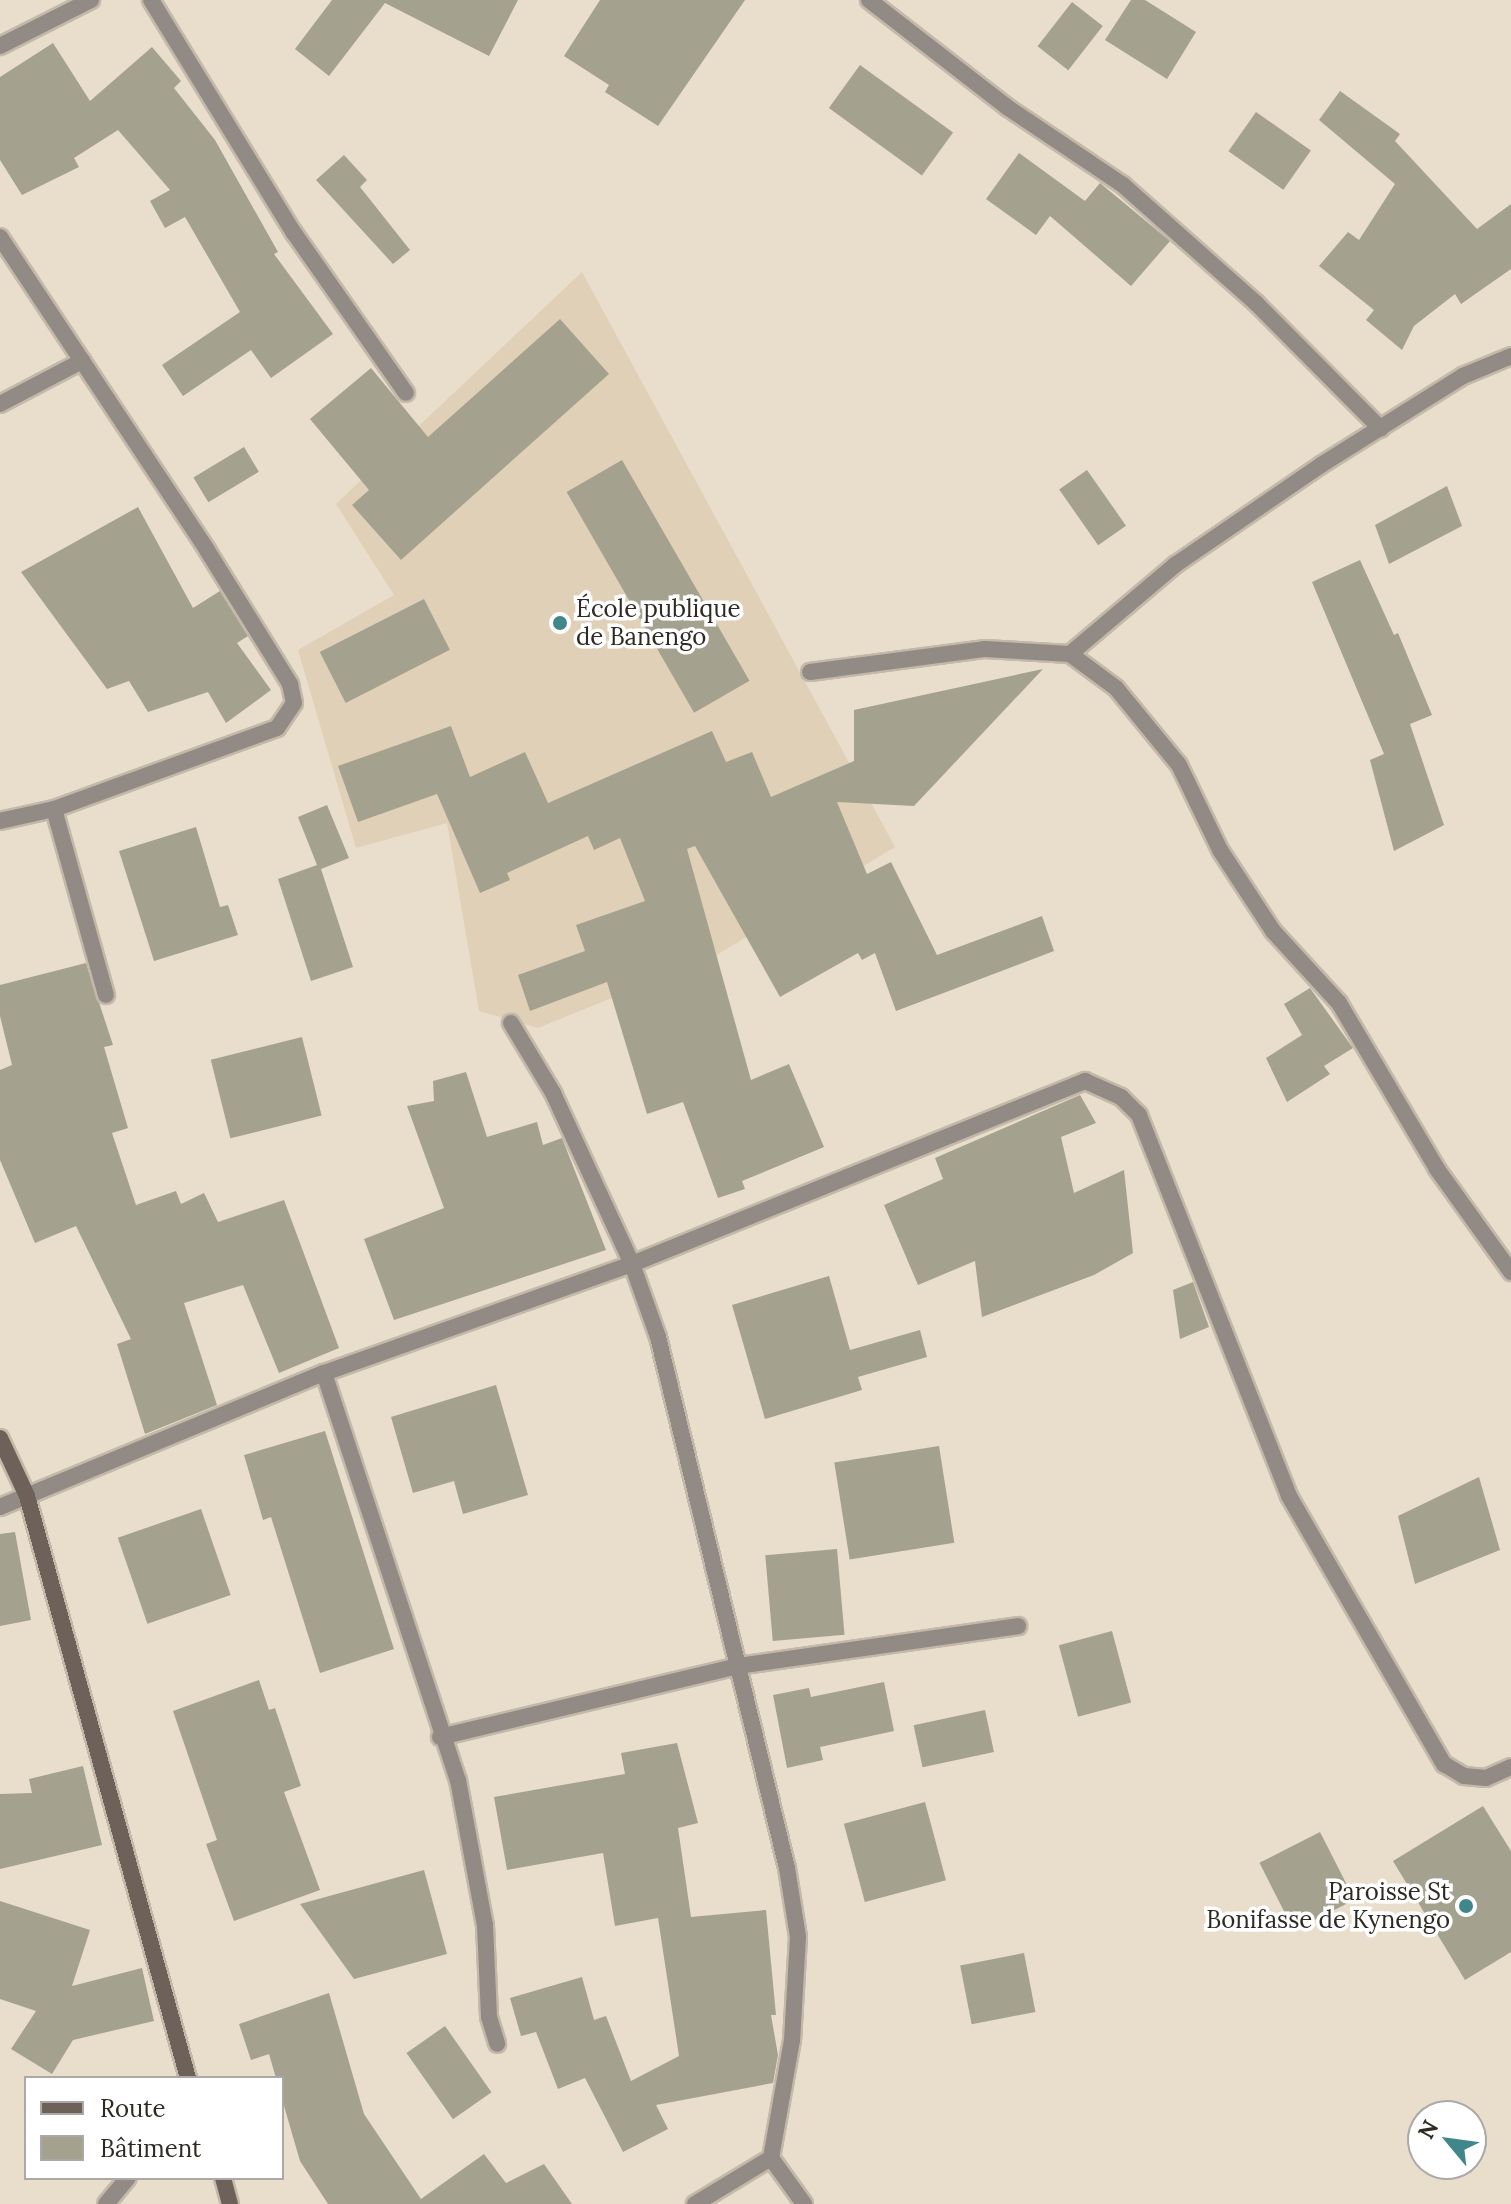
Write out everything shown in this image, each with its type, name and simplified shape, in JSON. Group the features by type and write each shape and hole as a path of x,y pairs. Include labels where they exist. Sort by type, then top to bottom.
{"street":[{"path":"0,46 91,0"},
{"path":"151,0 294,233 406,393"},
{"path":"869,0 1007,107 1123,185 1256,303 1381,429"},
{"path":"0,237 224,577 290,684 294,703 277,728 54,809 0,821"},
{"path":"1070,654 1175,565 1463,376 1511,356"},
{"path":"0,404 82,361"},
{"path":"810,672 985,649 1070,654 1116,688 1179,765 1220,850 1273,931 1339,1003 1437,1169 1511,1272"},
{"path":"54,809 106,995"},
{"path":"511,1023 553,1093 632,1264 658,1337 738,1666 798,1937 792,2040 771,2158 804,2204"},
{"path":"0,1507 324,1373 632,1264 1065,1085 1085,1081 1121,1097 1139,1115 1223,1319 1257,1424 1289,1496 1399,1691 1444,1764 1464,1776 1486,1778 1511,1767"},
{"path":"324,1373 469,1824 497,2044"},
{"path":"0,1438 27,1496 187,2076"},
{"path":"440,1737 738,1666 1018,1626"},
{"path":"695,2204 771,2158"},
{"path":"106,2204 126,2180"},
{"path":"224,2180 230,2204"}],"shaded area":[{"name":"École publique de Banengo","path":"582,272 895,847 715,956 538,1028 479,1011 447,823 356,848 298,650 394,595 336,504"}],"building":[{"path":"332,0 518,0 489,56 385,3 329,76 295,49"},
{"path":"600,0 745,0 658,126 605,92 609,85 564,56"},
{"path":"1131,0 1145,0 1196,32 1167,79 1105,40"},
{"path":"1072,2 1103,26 1068,70 1038,46"},
{"path":"53,43 90,101 152,47 181,81 174,88 215,140 278,252 274,254 333,334 271,378 251,350 183,396 162,365 240,312 185,217 165,228 150,201 170,190 118,130 74,158 79,167 22,195 0,160 0,77"},
{"path":"860,65 953,133 922,175 829,108"},
{"path":"1340,91 1400,134 1395,141 1477,229 1511,204 1511,269 1461,304 1455,294 1414,326 1402,350 1366,320 1374,310 1319,266 1348,232 1359,240 1395,184 1319,120"},
{"path":"1256,112 1311,150 1283,190 1228,151"},
{"path":"1019,153 1085,201 1100,183 1170,241 1131,286 1050,216 1036,235 986,199"},
{"path":"344,155 367,180 360,187 410,250 393,264 316,180"},
{"path":"560,319 609,374 401,560 352,505 369,490 310,419 371,368 428,437"},
{"path":"244,447 259,472 208,502 193,477"},
{"path":"622,460 750,681 694,713 567,492"},
{"path":"1087,470 1126,526 1098,545 1059,490"},
{"path":"1447,486 1462,526 1389,564 1375,525"},
{"path":"138,507 193,608 220,591 248,636 237,643 271,690 226,723 208,692 148,712 129,681 107,689 21,572"},
{"path":"1360,560 1394,635 1398,633 1432,715 1410,724 1444,825 1394,851 1370,760 1384,754 1312,582"},
{"path":"424,599 450,650 346,703 320,652"},
{"path":"1043,669 914,806 837,802 867,874 891,862 937,955 1042,916 1054,951 896,1011 875,953 862,960 858,953 780,997 695,846 687,849 751,1080 789,1064 824,1147 742,1181 745,1189 718,1198 683,1102 647,1114 607,982 530,1011 518,975 585,951 576,925 645,901 620,838 594,850 588,836 507,873 510,880 480,893 437,794 358,822 338,766 451,726 470,777 525,752 548,803 712,731 726,762 752,752 771,797 854,761 854,710"},
{"path":"327,805 349,858 321,869 353,967 311,981 278,879 317,865 298,817"},
{"path":"196,827 220,907 228,905 238,935 154,961 119,851"},
{"path":"86,963 113,1045 104,1047 128,1128 112,1133 136,1205 176,1191 181,1204 204,1193 218,1222 284,1200 339,1348 279,1373 243,1285 184,1303 217,1405 145,1434 117,1344 131,1339 76,1226 35,1243 0,1160 0,1070 12,1065 0,1016 0,985"},
{"path":"1310,988 1353,1048 1324,1066 1330,1074 1287,1102 1266,1058 1302,1035 1284,1004"},
{"path":"302,1037 322,1116 230,1138 211,1060"},
{"path":"466,1072 487,1137 537,1122 543,1145 562,1138 606,1250 394,1320 364,1239 444,1208 407,1106 434,1101 433,1081"},
{"path":"1080,1095 1096,1123 1061,1137 1074,1193 1124,1170 1133,1253 1094,1275 982,1317 975,1261 918,1285 884,1205 943,1179 935,1158"},
{"path":"829,1276 850,1350 920,1330 927,1357 858,1377 862,1390 765,1419 732,1305"},
{"path":"1193,1282 1209,1327 1180,1339 1173,1290"},
{"path":"496,1385 528,1495 463,1514 454,1481 413,1493 391,1417"},
{"path":"325,1431 394,1649 320,1673 271,1517 263,1520 244,1455"},
{"path":"939,1446 954,1543 850,1559 834,1463"},
{"path":"1479,1477 1500,1550 1415,1584 1398,1516"},
{"path":"201,1509 231,1595 147,1624 118,1538"},
{"path":"15,1532 31,1620 0,1626 0,1534"},
{"path":"837,1549 844,1635 773,1641 765,1555"},
{"path":"1112,1631 1131,1702 1078,1717 1059,1645"},
{"path":"259,1680 269,1710 275,1708 301,1786 284,1792 320,1890 234,1921 206,1844 217,1840 173,1711"},
{"path":"884,1682 894,1731 820,1747 823,1760 787,1768 773,1695 809,1688 811,1697"},
{"path":"985,1710 994,1752 923,1767 914,1725"},
{"path":"677,1743 698,1823 678,1828 691,1917 766,1910 776,2015 771,2015 778,2055 773,2083 656,2105 668,2129 623,2152 585,2078 558,2089 536,2032 521,2036 510,1998 582,1977 594,2020 606,2016 631,2081 679,2056 658,1918 615,1926 603,1853 507,1870 494,1797 625,1774 621,1753"},
{"path":"83,1766 102,1845 0,1869 0,1794 32,1793 29,1779"},
{"path":"925,1802 946,1880 865,1902 844,1824"},
{"name":"Paroisse St Bonifasse de Kynengo","path":"1483,1806 1511,1851 1511,1952 1465,1980 1393,1861"},
{"path":"1320,1832 1355,1900 1294,1931 1259,1863"},
{"path":"424,1870 447,1954 354,1979 300,1904"},
{"path":"0,1901 90,1930 72,1986 142,1968 154,2021 73,2040 52,2074 11,2049 36,2011 0,1999"},
{"path":"1024,1953 1035,2012 972,2024 960,1965"},
{"path":"329,1993 364,2114 421,2199 484,2154 506,2183 544,2164 572,2204 328,2204 300,2161 284,2106 284,2076 275,2076 269,2054 251,2060 239,2024"},
{"path":"445,2026 491,2092 453,2119 406,2053"}],"place":[{"name":"École publique de Banengo","path":"560,623"},
{"name":"Paroisse St Bonifasse de Kynengo","path":"1466,1906"}]}
